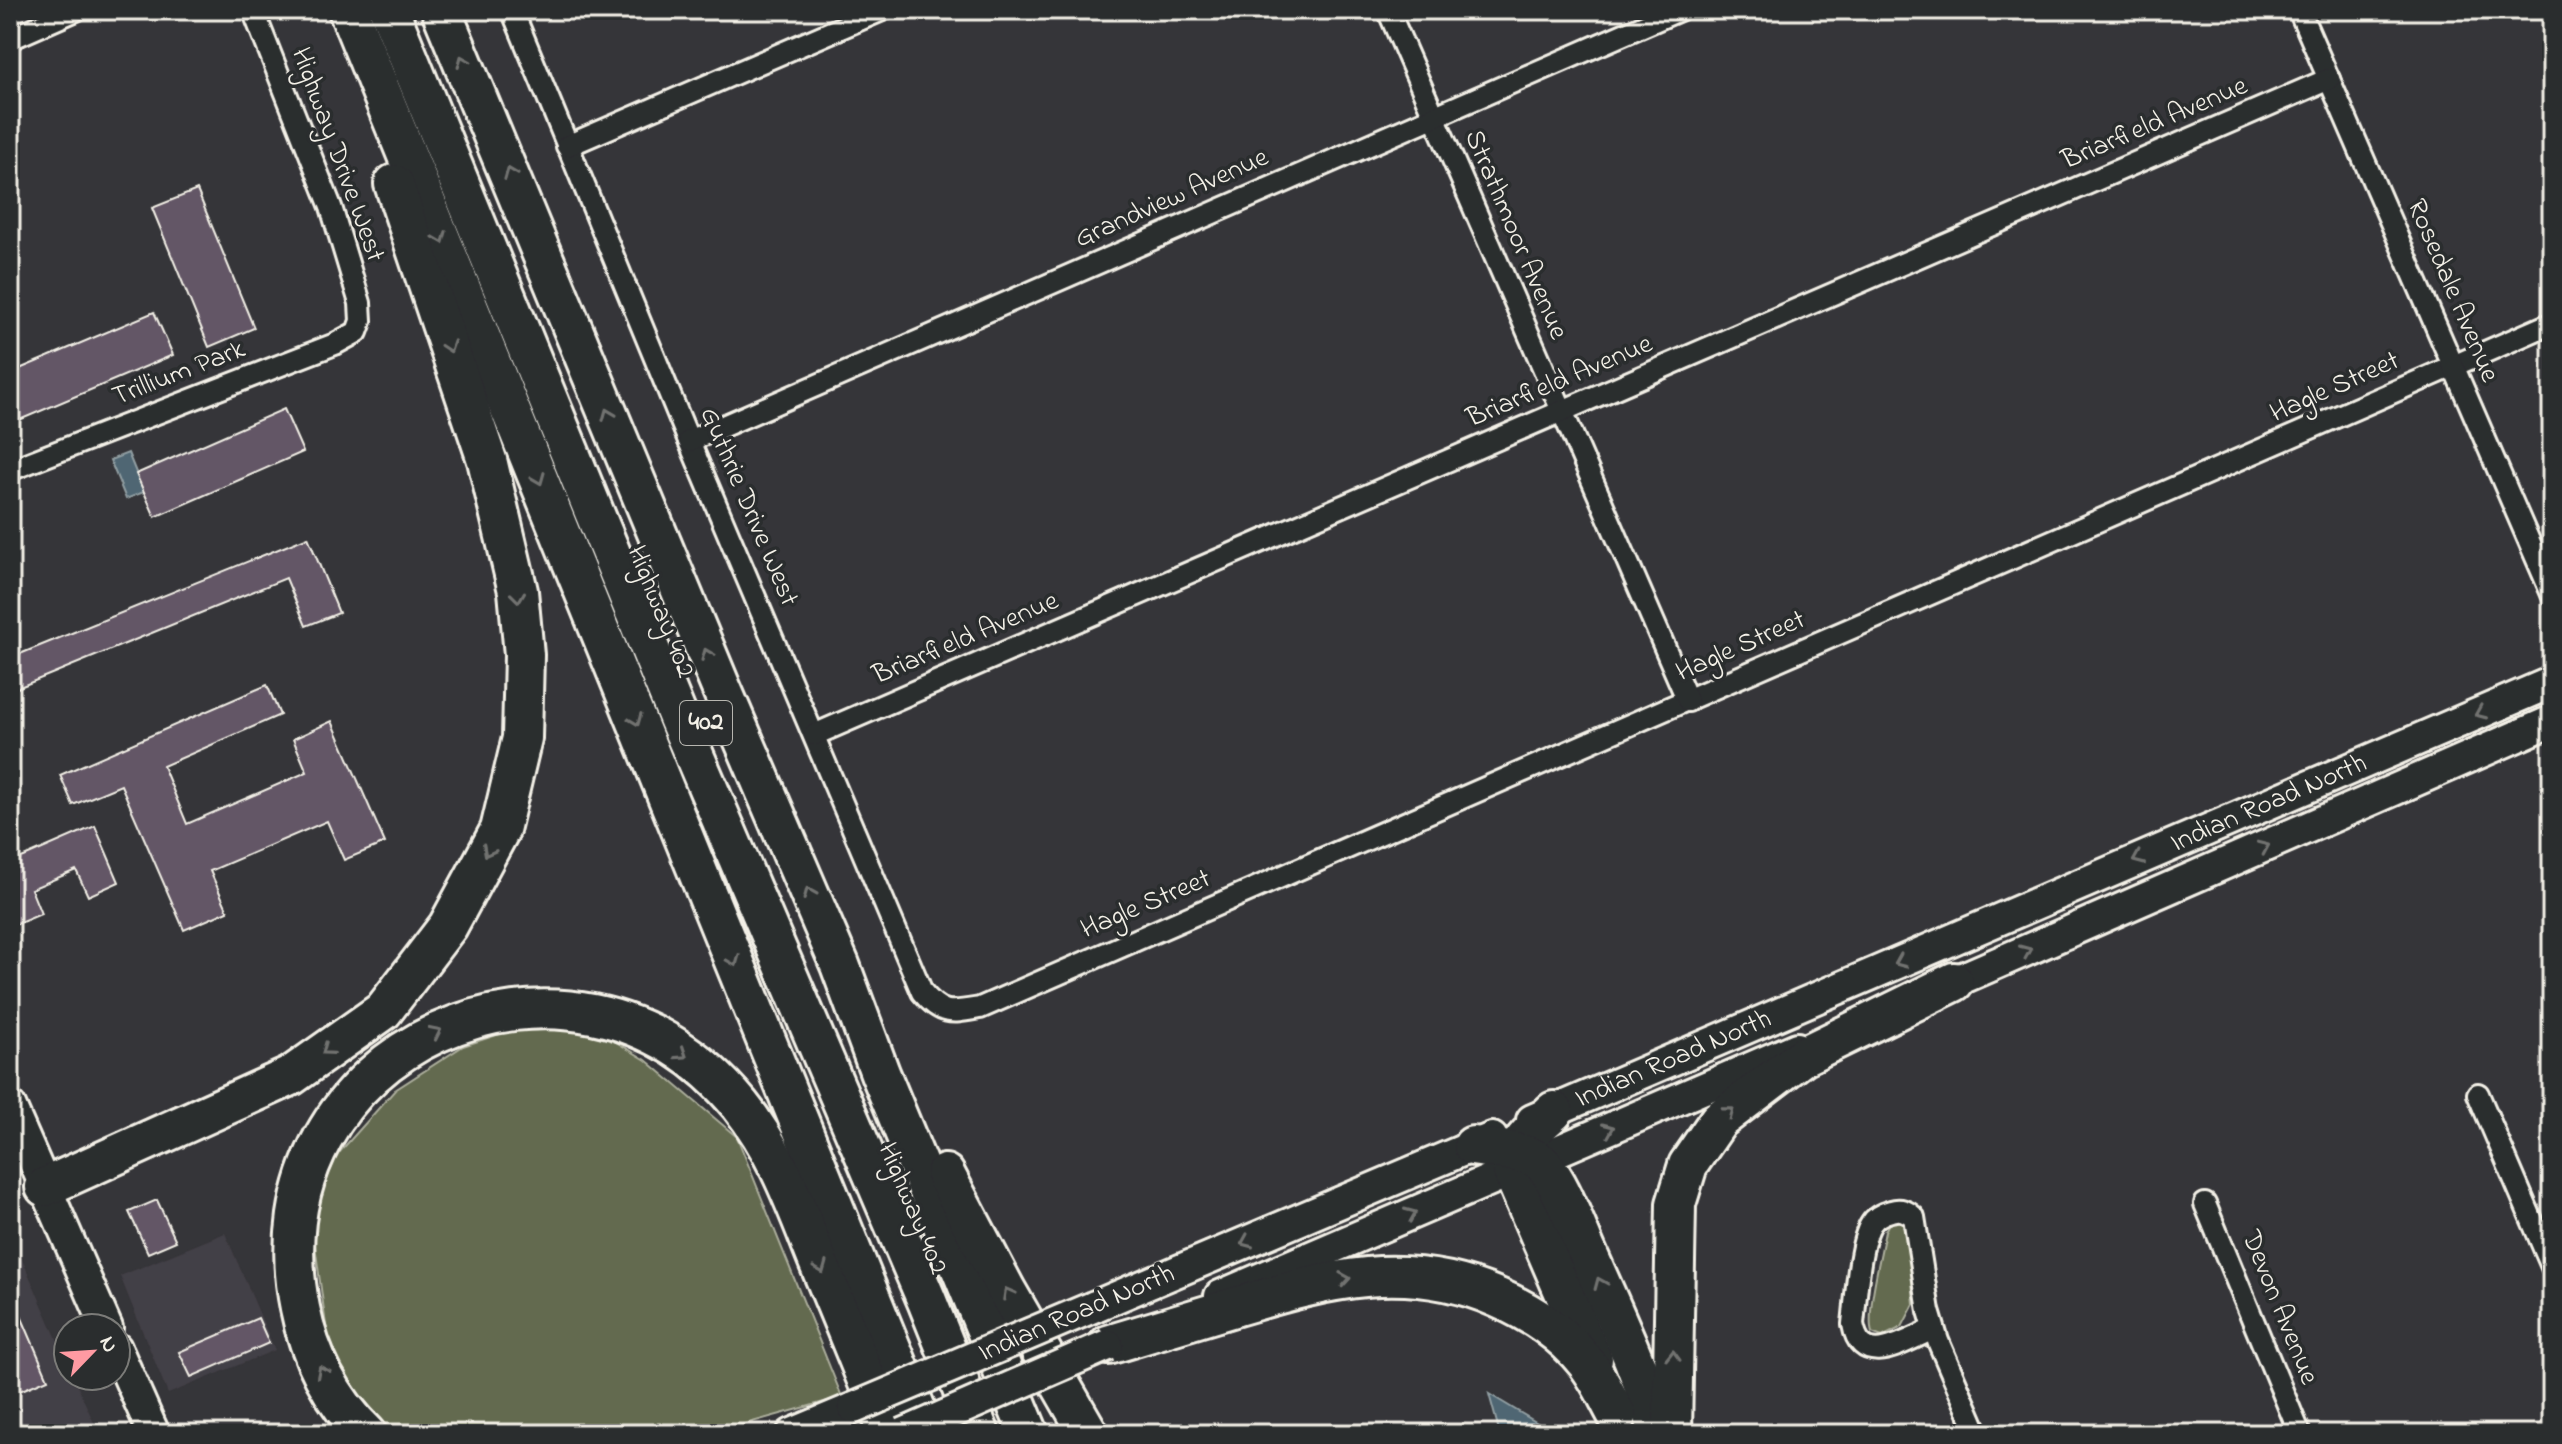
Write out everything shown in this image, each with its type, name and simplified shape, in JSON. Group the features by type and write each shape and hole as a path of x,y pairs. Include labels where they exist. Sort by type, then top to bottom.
{"highway":[{"path":"45,1187 291,1076 383,1011 448,926 500,830 522,738 524,655 518,591 504,524 487,460 392,177 328,10"},
{"name":"402","path":"348,10 926,1434"},
{"path":"389,10 679,720 927,1301 980,1434"},
{"name":"Highway 402","path":"413,10 694,695 1003,1434"},
{"path":"441,10 720,685 840,965 880,1073 1029,1434"},
{"path":"840,965 960,1204 1089,1434"},
{"path":"1672,1434 1676,1204 1688,1165 1719,1120 1803,1056 1954,982"},
{"path":"367,1434 336,1397 317,1365 303,1324 295,1284 293,1248 296,1213 318,1148 356,1091 382,1066 414,1043 469,1019 498,1013 558,1009 617,1020 646,1031 692,1060 717,1080 739,1104 757,1128 787,1182 889,1434"},
{"path":"1554,1111 1524,1140 1522,1161 1621,1424"},
{"path":"1473,1146 1522,1161 1556,1185 1641,1379 1659,1434"},
{"path":"1108,1345 1297,1288 1389,1274 1423,1276 1481,1290 1519,1307 1545,1324 1586,1362 1621,1424"}],"main road":[{"name":"Indian Road North","path":"792,1434 1473,1146 2552,682"},
{"name":"Indian Road North","path":"903,1434 1522,1161 1954,982 2552,721"},
{"path":"10,1106 100,1312"},
{"path":"132,1384 154,1434"}],"street":[{"path":"10,39 76,10"},
{"name":"Highway Drive West","path":"253,10 331,207 360,303 361,321"},
{"name":"Guthrie Drive West","path":"512,10 689,441 922,992 931,1003 949,1013"},
{"path":"567,146 880,10"},
{"name":"Strathmoor Avenue","path":"1388,10 1688,701"},
{"name":"Grandview Avenue","path":"689,441 1679,10"},
{"name":"Rosedale Avenue","path":"2299,10 2552,594"},
{"name":"Briarfield Avenue","path":"814,735 2329,79"},
{"name":"Trillium Park","path":"10,470 335,344 357,332 361,321"},
{"name":"Hagle Street","path":"949,1013 980,1008 2552,323"},
{"path":"2478,1094 2552,1267"},
{"name":"Devon Avenue","path":"2205,1204 2300,1434"},
{"path":"1934,1329 1873,1351 1863,1347 1855,1336 1853,1324 1865,1235 1872,1221 1883,1213 1895,1209 1906,1211 1914,1217 1923,1284 1934,1329 1978,1434"}],"shaded area":[{"path":"10,1232 52,1328 52,1392 80,1392 99,1434 10,1434"},
{"path":"225,1233 275,1350 168,1394 120,1276"}],"green space":[{"path":"543,1020 611,1039 646,1060 737,1137 842,1397 709,1434 394,1434 331,1362 311,1216 337,1155 395,1090 463,1046"},
{"path":"1898,1221 1908,1232 1914,1304 1902,1327 1882,1337 1872,1333 1872,1298 1885,1231 1889,1223"}],"water":[{"path":"128,453 144,492 126,499 110,460"},
{"path":"1489,1394 1539,1424 1545,1434 1500,1434"}],"building":[{"path":"197,190 254,328 209,347 152,208"},
{"path":"154,312 173,355 10,424 10,373"},
{"path":"284,409 303,452 155,517 136,474"},
{"path":"308,537 339,613 306,626 286,578 10,691 10,658"},
{"path":"267,685 280,715 163,766 187,824 307,772 293,739 332,721 385,843 344,860 327,821 210,871 228,911 184,930 121,785 73,805 60,775"},
{"path":"95,826 119,882 88,896 76,870 31,889 41,914 10,927 10,863"},
{"path":"157,1200 176,1241 148,1253 129,1212"},
{"path":"10,1290 48,1379 10,1395"},
{"path":"258,1318 269,1343 191,1377 179,1352"}]}
